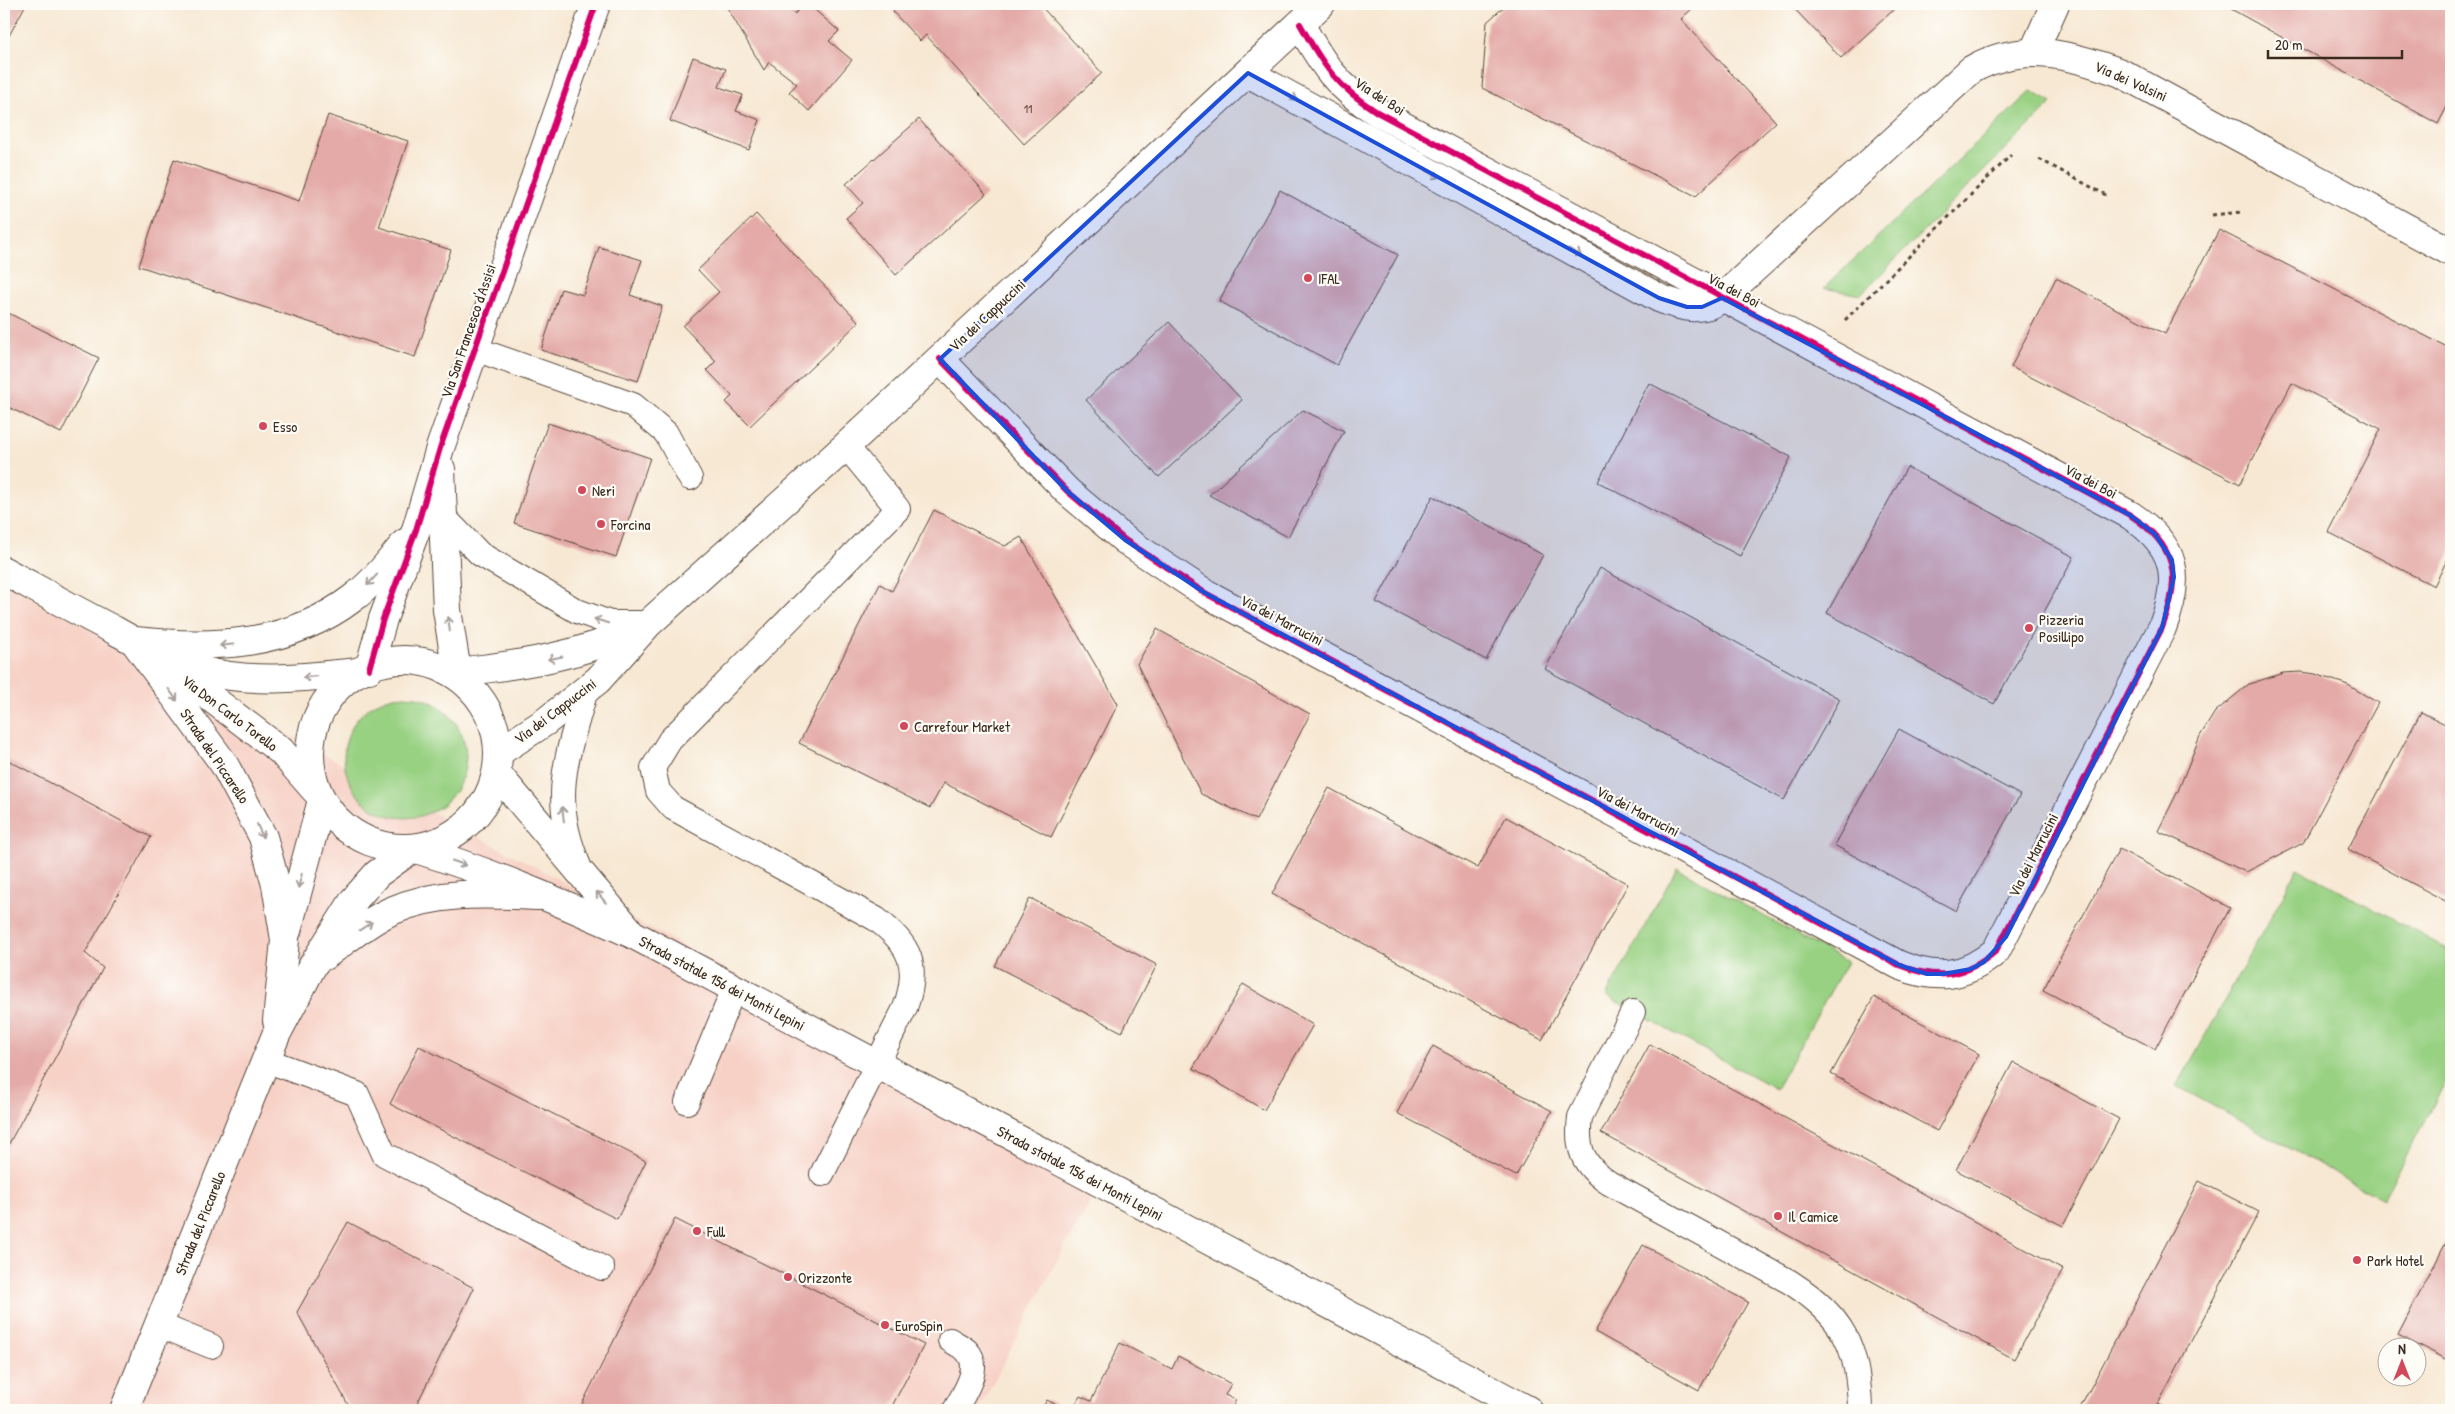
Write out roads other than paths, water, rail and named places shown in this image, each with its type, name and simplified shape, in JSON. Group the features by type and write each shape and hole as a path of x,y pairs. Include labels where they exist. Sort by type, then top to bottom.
{"street":[{"name":"Via San Francesco d'Assisi","path":"364,670 416,530 440,448 596,4"},
{"name":"Via dei Cappuccini","path":"498,764 612,666 650,623 846,446 1321,4"},
{"path":"2033,52 2055,4"},
{"name":"Via dei Boi","path":"1300,24 1332,77 1359,101 1816,349 2130,515 2154,534 2172,560"},
{"name":"Via dei Volsini","path":"1248,72 1659,298 1687,307 1702,307 1714,304 1722,298 1971,70 1987,61 2002,56 2033,52 2079,59 2121,73 2451,252"},
{"name":"Via dei Marrucini","path":"940,359 1067,491 1125,540 1178,577 1899,966 1927,974 1957,973 1971,969 1996,951 2006,937 2162,628 2172,593 2174,577 2172,560"},
{"name":"Via San Francesco d'Assisi","path":"440,448 447,610 457,672"},
{"name":"Via San Francesco d'Assisi","path":"134,641 178,646 219,646 263,639 310,623 333,612 354,598 370,583 416,530"},
{"name":"Via Don Carlo Torello","path":"4,571 134,641 179,663 204,672 256,678 298,678 364,670"},
{"name":"Via dei Cappuccini","path":"457,672 504,667 568,655 597,646 650,623"},
{"name":"Via Don Carlo Torello","path":"134,641 281,752 320,796"},
{"name":"Strada del Piccarello","path":"134,641 224,764 250,808 270,858 285,940"},
{"name":"Strada statale 156 dei Monti Lepini","path":"457,672 438,665 410,660 386,663 364,670 338,688 318,717 310,754 311,774 320,796 332,815 348,830 376,845 394,848 413,848 444,840 461,830 476,817 486,802 498,764"},
{"path":"457,672 478,696 494,725 498,764"},
{"name":"Strada statale 156 dei Monti Lepini","path":"498,764 584,877 632,934"},
{"name":"Strada del Piccarello","path":"276,1035 285,940 320,796"},
{"name":"Strada statale 156 dei Monti Lepini","path":"413,848 469,866 546,896 632,934 1528,1410"},
{"name":"Strada del Piccarello","path":"124,1410 276,1035 312,965 346,911 376,874 413,848"},
{"name":"Strada del Piccarello","path":"312,965 369,923 390,911 414,902 462,894 546,896"}],"lane":[{"path":"475,349 633,405 666,433 690,478"},
{"path":"822,1174 911,991 913,974 911,957 903,943 876,919 674,808 658,792 653,768 670,740 898,509 846,446"},
{"path":"443,516 480,554 577,611 610,623 650,623"},
{"path":"584,877 564,824 562,780 586,690"},
{"path":"687,1102 734,989"},
{"path":"1633,1012 1580,1116 1579,1148 1586,1162 1597,1175 1609,1183 1790,1282 1825,1309 1840,1326 1850,1346 1857,1368 1860,1410"},
{"path":"266,1060 357,1094 384,1154 602,1268"},
{"path":"159,1325 211,1346"},
{"path":"950,1340 967,1351 972,1359 973,1374 955,1410"}],"place":[{"name":"IFAL","path":"1308,278"},
{"name":"Esso","path":"263,426"},
{"name":"Neri","path":"582,490"},
{"name":"Forcina","path":"601,524"},
{"name":"Pizzeria Posillipo","path":"2029,628"},
{"name":"Carrefour Market","path":"904,726"},
{"name":"Il Camice","path":"1778,1216"},
{"name":"Full","path":"697,1231"},
{"name":"Park Hotel","path":"2357,1260"},
{"name":"Orizzonte","path":"788,1277"},
{"name":"EuroSpin","path":"885,1325"}]}
